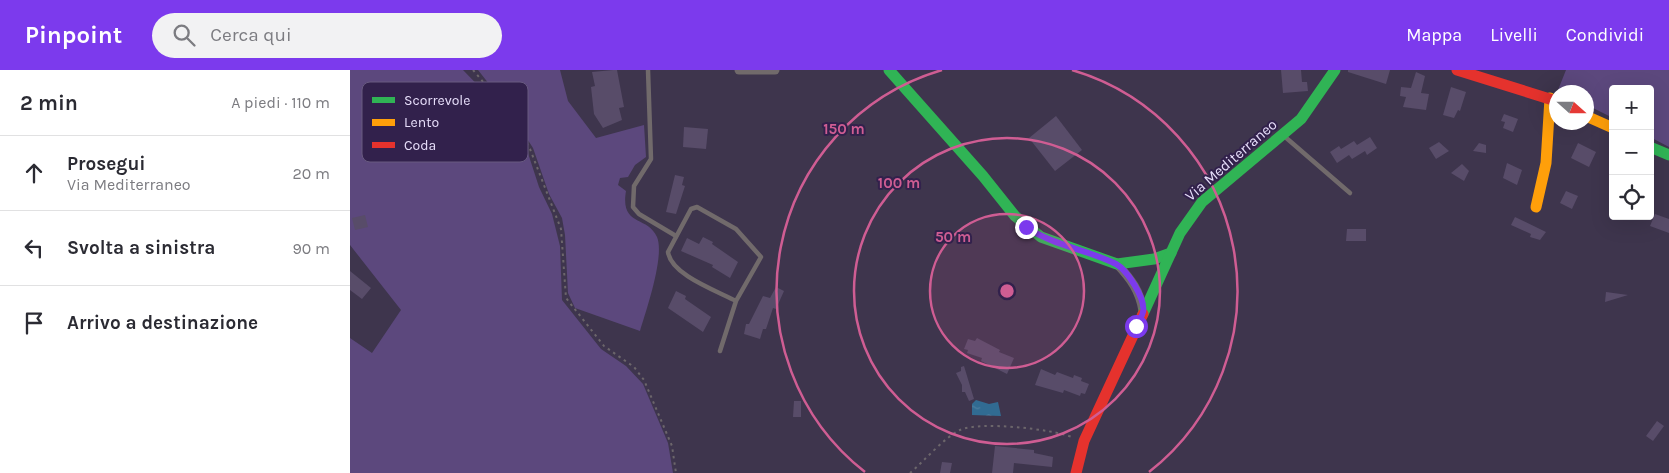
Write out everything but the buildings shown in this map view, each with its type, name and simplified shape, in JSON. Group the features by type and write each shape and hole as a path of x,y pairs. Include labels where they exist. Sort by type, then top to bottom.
{"street":[{"path":"739,70 775,70"},
{"path":"889,70 1026,227 1041,237 1117,264 1154,259 1171,253"},
{"name":"Via Mediterraneo","path":"1076,473 1084,441 1180,233 1202,202 1283,135 1311,107 1335,70"},
{"path":"1457,70 1549,99"},
{"path":"1594,120 1609,126"},
{"path":"1536,207 1546,163 1550,130"},
{"path":"1654,148 1669,156"},
{"path":"1117,264 1131,279 1141,296 1144,311"}],"lane":[{"path":"648,70 651,159 634,186 633,207 639,214 676,236"},
{"path":"1283,135 1350,193"},
{"path":"720,351 736,301 761,257 736,229 697,207 691,209 668,252 673,266 736,301"}],"path":[{"path":"473,70 483,82"},
{"path":"528,146 561,229 566,298 604,346 634,368 644,380 672,446 676,473"},
{"path":"910,473 962,429 1041,429 1059,432 1084,441"}],"shaded area":[{"path":"350,70 463,70 475,82 362,82 362,162 528,162 528,153 539,187 552,214 560,246 562,300 601,349 626,366 643,384 668,443 673,473 350,473 350,338 372,353 401,310 350,245"},
{"path":"478,70 560,70 568,101 596,138 644,125 646,157 635,165 628,177 620,178 618,185 626,191 625,202 631,216 653,230 659,246 654,284 640,331 575,308 568,293 565,235 562,218 549,194 533,148 528,140 528,82 487,82"},
{"path":"1566,70 1669,70 1669,147 1654,139 1654,85 1609,85 1609,116 1594,108 1594,85 1560,85"}],"water":[{"path":"976,400 989,404 998,402 1001,416 972,415 972,404"}],"traffic: fast":[{"path":"889,70 983,176 1015,216 1041,237 1117,264 1154,259 1171,253"},
{"path":"1143,314 1180,233 1202,202 1301,119 1335,70"},
{"path":"1654,149 1669,155"}],"traffic: slow":[{"path":"1536,207 1546,163 1549,114"},
{"path":"1594,120 1609,126"}],"traffic: jam":[{"path":"1457,70 1549,99"},
{"path":"1076,473 1084,441 1143,314"}],"route":[{"path":"1026,227 1041,237 1063,246 1117,264 1131,279 1141,296 1144,311 1136,326"}]}
